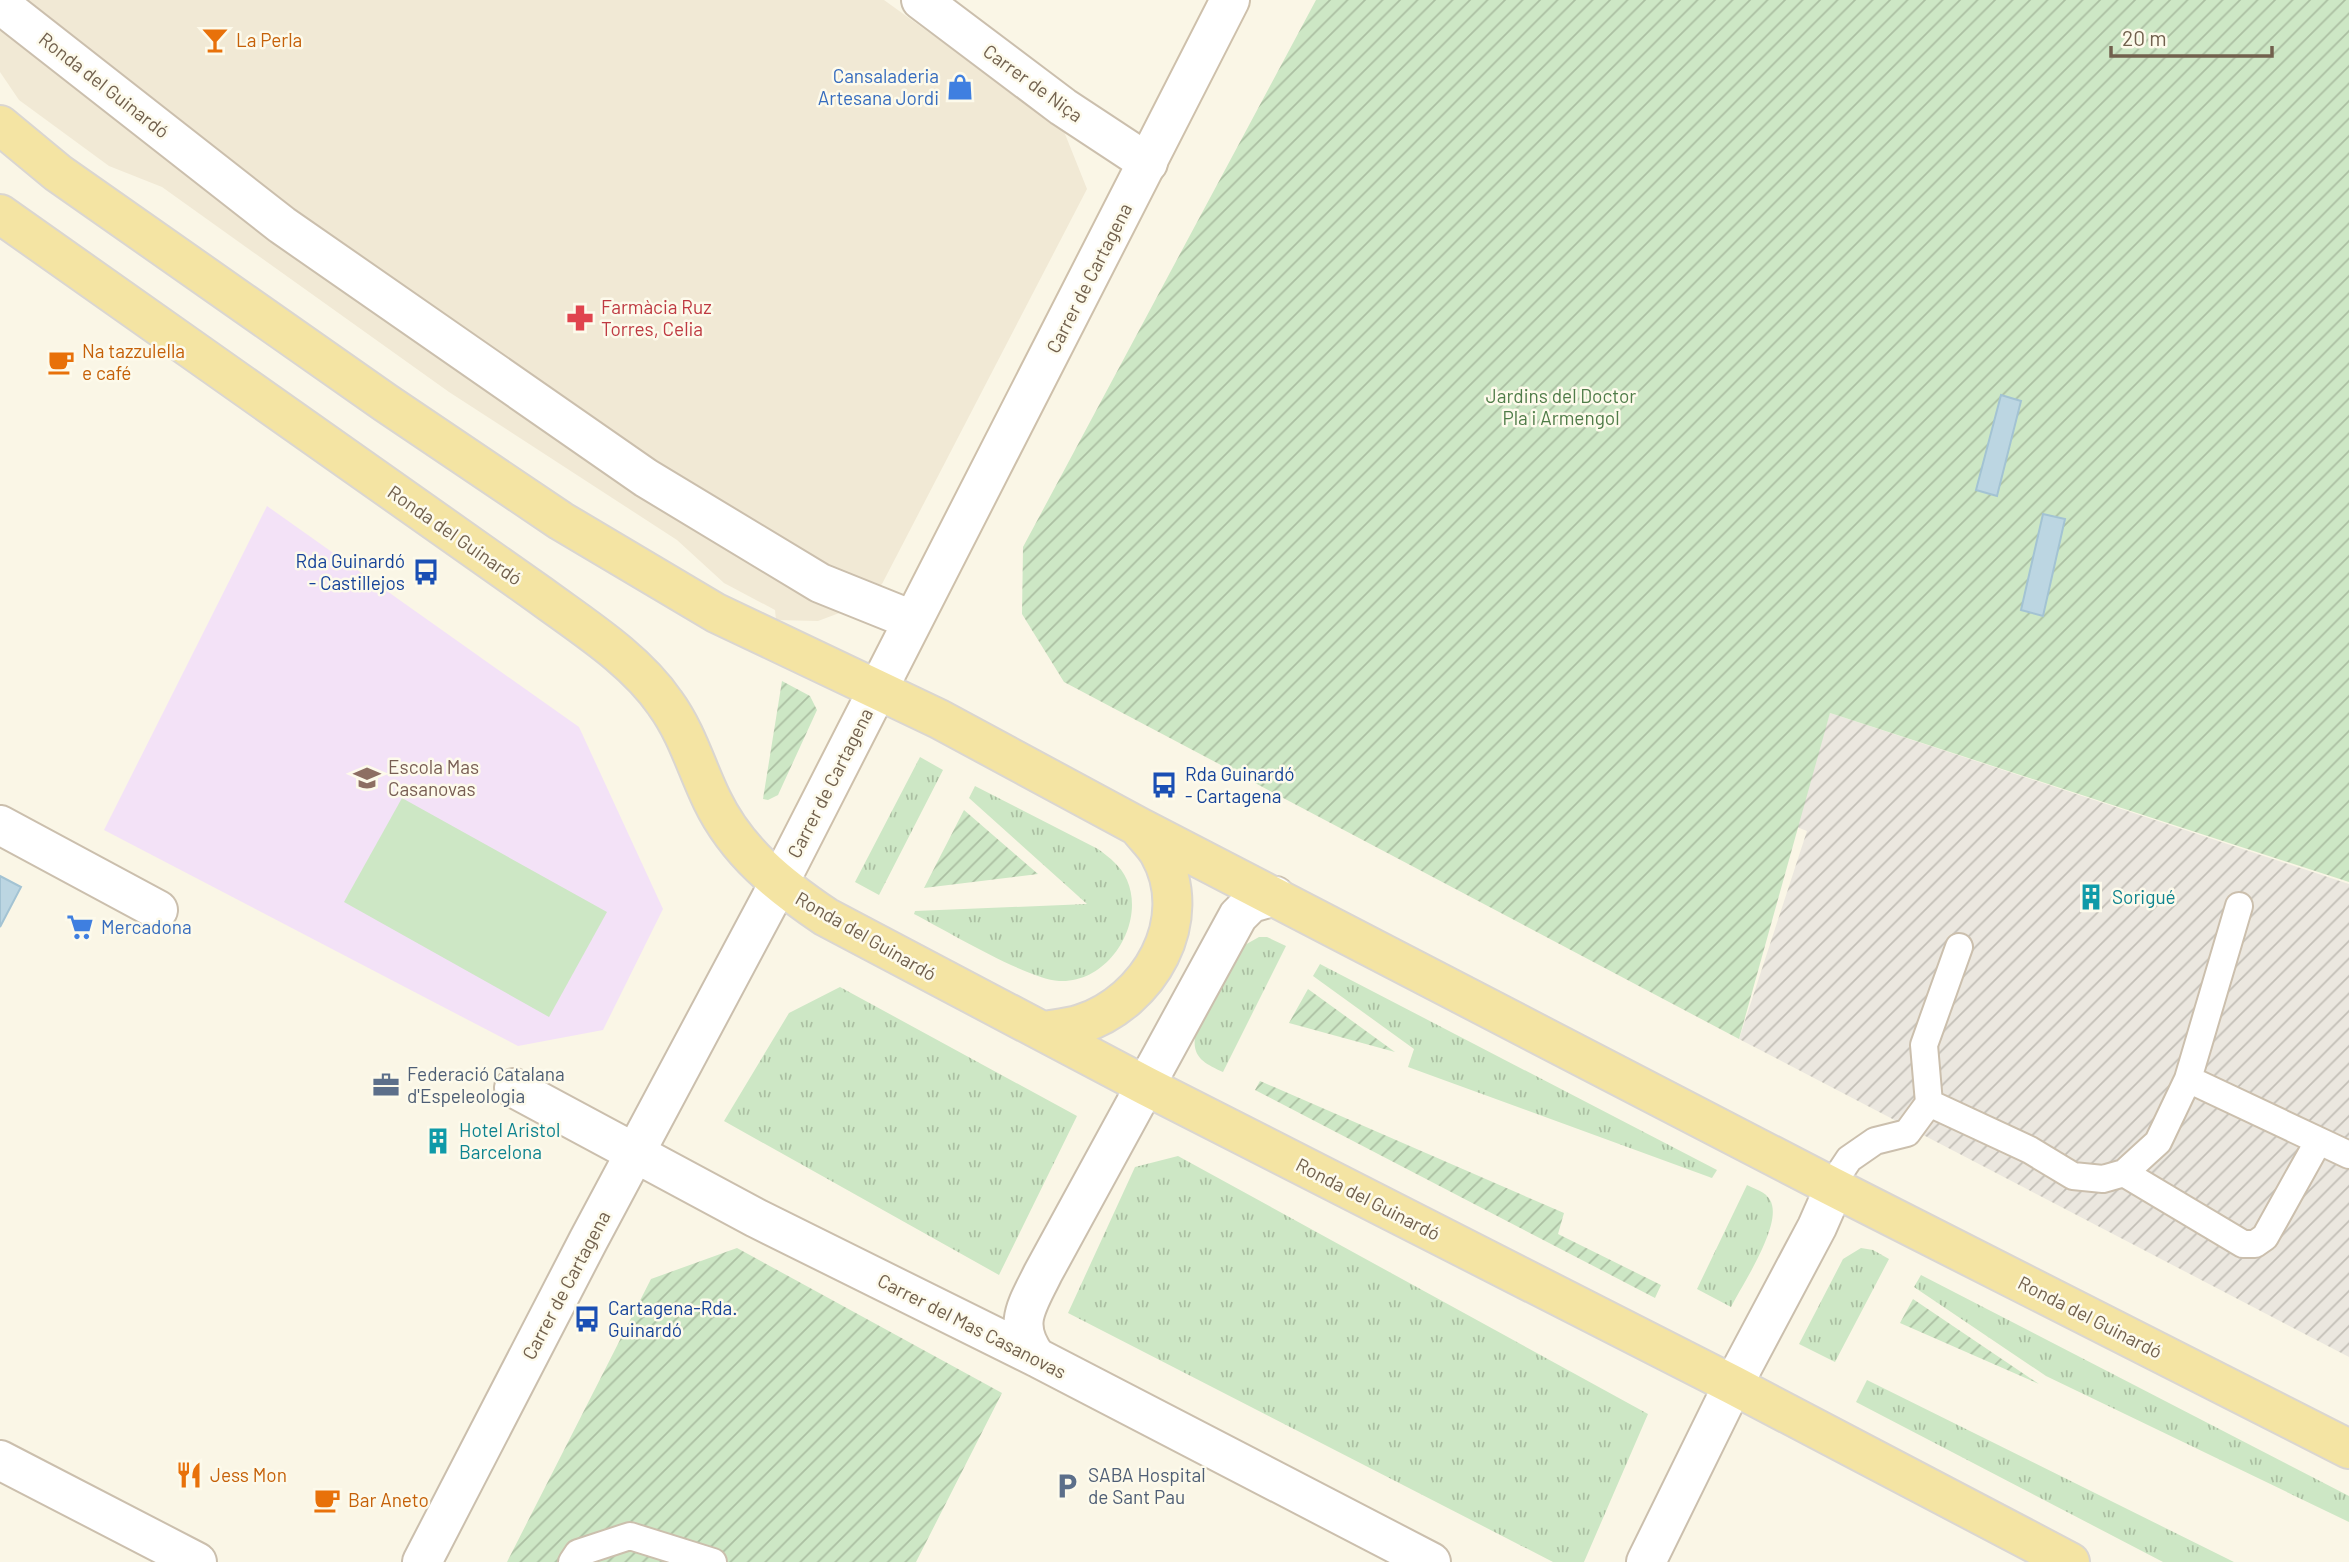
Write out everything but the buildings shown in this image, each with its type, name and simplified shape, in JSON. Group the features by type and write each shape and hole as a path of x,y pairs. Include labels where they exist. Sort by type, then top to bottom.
{"main road":[{"name":"Ronda del Guinardó","path":"0,125 58,173 222,289 561,521 716,613 800,655 877,688 1831,1186 2349,1449"},
{"name":"Ronda del Guinardó","path":"0,214 540,595 639,675 664,701 678,723 720,816 751,857 778,885 874,944 1733,1385 2070,1562"},
{"path":"1044,1031 1080,1024 1112,1010 1142,984 1163,950 1173,914 1170,880 1159,853 1139,827"}],"street":[{"name":"Carrer de Niça","path":"921,0 1063,107 1148,163"},
{"name":"Carrer de Cartagena","path":"422,1562 778,885 1230,0"},
{"name":"Ronda del Guinardó","path":"0,4 282,225 646,478 820,583 912,620"},
{"path":"0,825 158,910"},
{"path":"1036,1357 1025,1343 1021,1324 1027,1305 1238,916 1251,903 1275,896"},
{"name":"Carrer del Mas Casanovas","path":"514,1088 756,1218 1036,1357 1431,1562"},
{"path":"1646,1562 1733,1385 1817,1227 1828,1202 1831,1186"},
{"path":"0,1460 197,1562"}],"lane":[{"path":"1929,1103 2030,1150 2073,1176 2102,1179 2124,1173 2158,1142 2188,1079 2239,906"},
{"path":"1831,1186 1849,1159 1875,1141 1907,1133 1929,1103 1924,1045 1959,947"},
{"path":"2188,1079 2349,1155"},
{"path":"2124,1173 2244,1244 2255,1244 2265,1237 2318,1142"},
{"path":"572,1562 578,1553 630,1536 713,1562"}],"shaded area":[{"path":"0,0 884,0 1063,129 1087,189 882,584 858,606 818,621 776,620 775,610 724,583 677,540 449,392 162,187 109,166 19,100 0,72"},
{"name":"Escola Mas Casanovas","path":"267,506 579,727 663,909 603,1030 518,1046 104,830"},
{"path":"1830,713 2349,884 2349,1357 1739,1039 1807,831 1792,825"}],"green space":[{"name":"Jardins del Doctor Pla i Armengol","path":"1316,0 2349,0 2349,882 1830,713 1739,1039 1064,682 1022,614 1023,547"},
{"path":"782,681 810,696 817,710 778,795 768,800 763,799"},
{"path":"920,757 943,770 879,895 855,882"},
{"path":"975,786 1098,849 1125,875 1132,897 1127,932 1107,962 1093,973 1077,979 1059,981 1045,978 1008,963 914,914 915,911 1087,904 969,798"},
{"path":"402,798 607,912 549,1017 344,902"},
{"path":"964,810 1038,874 924,888"},
{"path":"1259,937 1267,937 1286,946 1223,1072 1206,1063 1198,1055 1195,1037 1243,946"},
{"path":"1320,964 1717,1170 1712,1178 1408,1067 1414,1049 1313,976"},
{"path":"840,987 1077,1116 999,1275 724,1121 789,1013"},
{"path":"1308,989 1395,1052 1289,1023"},
{"path":"1260,1081 1564,1213 1558,1234 1661,1285 1655,1298 1255,1090"},
{"path":"1178,1156 1648,1414 1584,1562 1553,1562 1068,1313 1135,1167"},
{"path":"1747,1185 1768,1197 1773,1210 1767,1238 1731,1307 1697,1289"},
{"path":"737,1248 1002,1393 916,1562 507,1562 651,1279"},
{"path":"1861,1248 1873,1250 1889,1259 1835,1362 1799,1344 1843,1259"},
{"path":"1921,1275 2349,1496 2349,1522 2046,1376 1914,1287"},
{"path":"1913,1299 2039,1384 1900,1323"},
{"path":"1867,1380 2234,1562 2163,1562 1856,1402"}],"water":[{"path":"2001,395 2021,401 1997,496 1976,490"},
{"path":"2043,514 2065,519 2043,616 2021,610"},
{"path":"0,876 21,887 0,927"}],"place":[{"name":"La Perla","path":"215,40"},
{"name":"Cansaladeria Artesana Jordi","path":"960,87"},
{"name":"Farmàcia Ruz Torres, Celia","path":"580,318"},
{"name":"Na tazzulella e café","path":"61,362"},
{"name":"Rda Guinardó - Castillejos","path":"426,572"},
{"name":"Escola Mas Casanovas","path":"367,778"},
{"name":"Rda Guinardó - Cartagena","path":"1164,785"},
{"name":"Sorigué","path":"2091,897"},
{"name":"Mercadona","path":"80,927"},
{"name":"Federació Catalana d'Espeleologia","path":"386,1085"},
{"name":"Hotel Aristol Barcelona","path":"438,1141"},
{"name":"Cartagena-Rda. Guinardó","path":"587,1319"},
{"name":"Jess Mon","path":"189,1475"},
{"name":"SABA Hospital de Sant Pau","path":"1067,1486"},
{"name":"Bar Aneto","path":"327,1500"}]}
